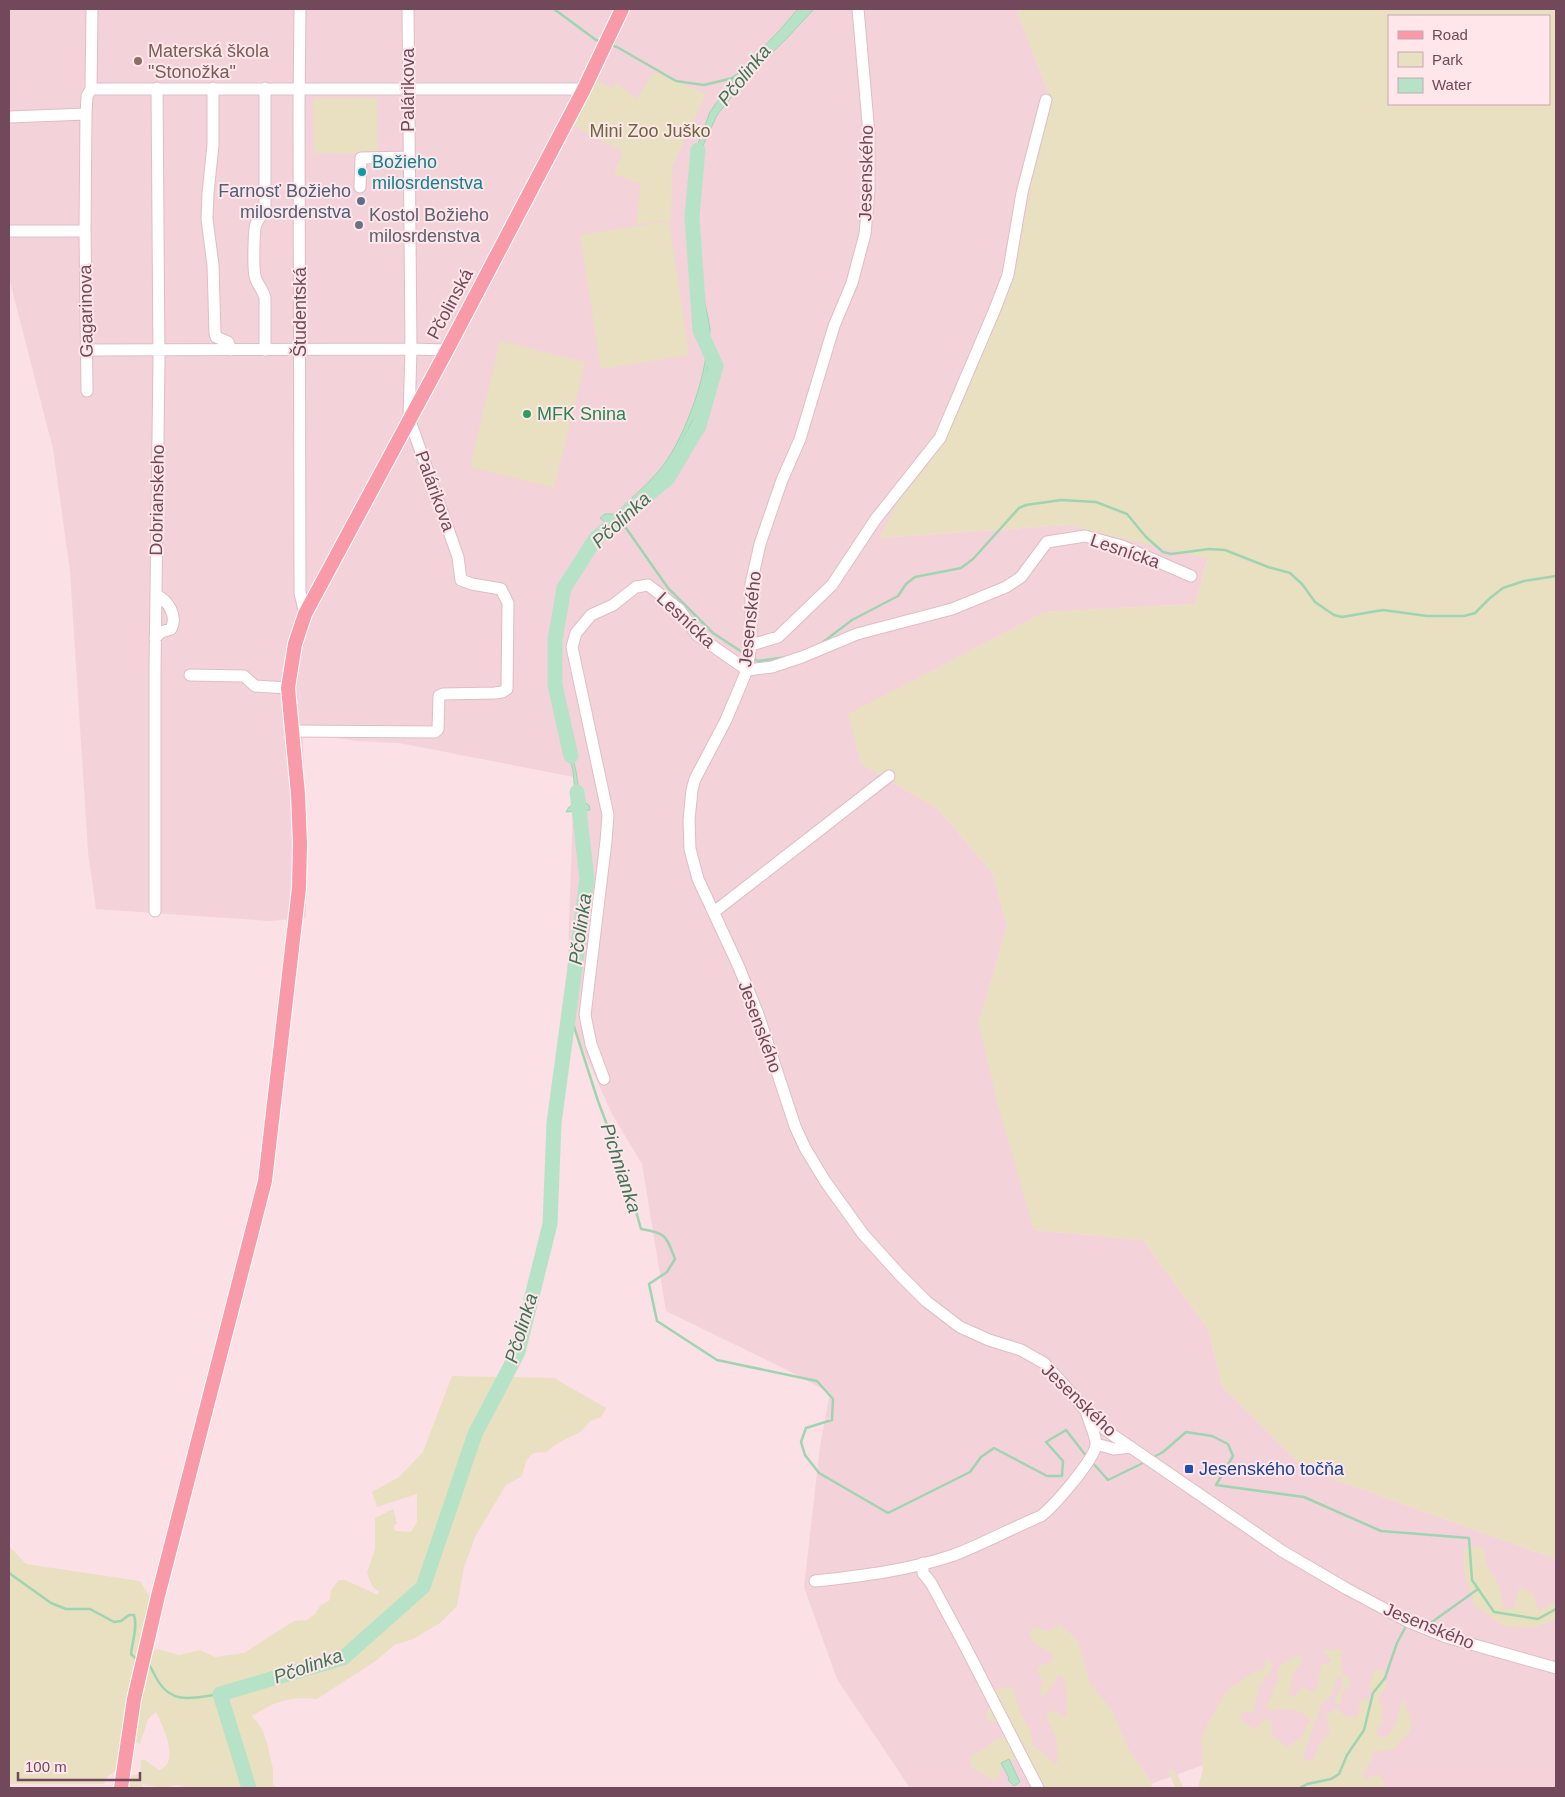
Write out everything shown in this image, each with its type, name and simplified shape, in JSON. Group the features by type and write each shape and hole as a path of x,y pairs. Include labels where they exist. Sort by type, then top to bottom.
{"main road":[{"name":"Pčolinská","path":"121,1788 134,1699 264,1181 299,888 300,844 288,688 295,644 305,614 447,350 584,89 622,9"}],"street":[{"name":"Gagarinova","path":"87,391 86,114 87,96 90,89 92,9"},
{"name":"Študentská","path":"300,9 300,593 305,614"},
{"name":"Palárikova","path":"292,731 435,732 438,729 439,723 439,696 442,694 494,693 508,689 508,603 502,589 472,584 461,580 458,557 409,418 411,349 408,9"},
{"name":"Jesenského","path":"858,9 869,134 869,190 865,234 852,283 834,326 800,439 782,480 760,544 751,584 751,645 747,670 726,720 706,756 692,790 689,820 690,849 698,879 758,1014 789,1108 805,1148 825,1182 863,1234 899,1274 933,1306 960,1327 989,1340 1021,1350 1044,1363 1085,1410 1107,1431 1282,1551 1347,1589 1410,1622 1446,1637 1556,1668"},
{"name":"Dobrianskeho","path":"155,911 155,638 159,350 157,88"},
{"path":"213,88 213,145 207,218 213,265 214,333 216,337 228,342 231,350"},
{"path":"265,88 265,206 264,213 255,226 255,275 265,298 265,350"},
{"path":"90,89 584,89"},
{"path":"751,645 778,637 832,585 854,549 875,520 940,438 1008,274 1022,193 1046,100"},
{"path":"9,117 86,114"},
{"path":"360,187 361,158 409,157"},
{"path":"9,231 85,231"},
{"path":"86,350 447,350"},
{"name":"Lesnícka","path":"604,1079 591,1044 585,1016 608,815 572,647 576,633 591,615 613,605 636,587 648,585 679,610 698,635 747,670 779,665 857,634 952,608 1006,587 1021,577 1047,542 1085,536 1122,546 1191,576"},
{"path":"155,638 162,632 171,629 174,624 172,610 163,598 156,595"},
{"path":"190,675 244,676 255,686 288,688"},
{"path":"714,912 889,776"},
{"path":"816,1581 855,1577 923,1563 955,1554 1041,1516 1061,1497 1088,1461 1096,1444 1085,1410"},
{"path":"1096,1444 1114,1449 1131,1447"},
{"path":"923,1563 923,1573 931,1583 1038,1788"}],"shaded area":[{"path":"9,9 1016,9 1048,92 1012,286 880,538 1068,525 1208,558 1195,604 1045,612 849,714 861,764 937,808 992,872 1007,926 979,1023 1034,1230 1143,1240 1208,1329 1222,1386 1305,1469 1556,1559 1556,1788 1289,1788 1228,1756 1140,1788 910,1788 837,1679 804,1587 820,1446 830,1393 666,1311 642,1164 612,1114 566,1012 574,777 399,743 357,741 303,733 306,918 269,921 96,909 88,852 70,571 53,449 9,278"}],"green space":[{"path":"1016,9 1556,9 1556,1559 1305,1469 1222,1386 1208,1329 1143,1240 1034,1230 997,1102 979,1023 1007,926 992,872 937,808 861,764 848,714 1045,612 1195,604 1208,559 1068,525 879,538 1012,286 1048,92"},
{"name":"Mini Zoo Juško","path":"654,72 706,94 672,167 671,220 636,224 641,184 614,174 623,152 572,125 596,80 612,88 616,83 637,99"},
{"path":"315,98 377,98 378,154 314,153 313,103"},
{"path":"669,221 689,355 601,369 580,235"},
{"name":"MFK Snina","path":"500,341 585,362 554,488 470,467"},
{"path":"452,1376 554,1378 606,1408 601,1417 590,1421 582,1431 558,1443 546,1452 533,1453 526,1461 522,1476 506,1485 476,1535 464,1567 457,1606 440,1623 413,1639 394,1645 377,1660 317,1699 299,1698 283,1701 252,1716 262,1729 267,1743 273,1769 273,1784 276,1788 184,1788 177,1785 162,1788 142,1784 142,1788 125,1788 129,1776 140,1774 141,1760 145,1760 159,1770 169,1760 170,1752 166,1735 156,1712 148,1719 140,1744 134,1742 133,1720 149,1653 157,1649 179,1655 200,1650 215,1657 244,1653 294,1621 307,1620 315,1614 320,1606 330,1600 331,1590 339,1580 345,1580 378,1595 379,1592 372,1586 367,1573 375,1549 375,1518 393,1509 397,1523 394,1526 395,1531 411,1532 417,1522 417,1494 377,1507 372,1492 399,1477 423,1452"},
{"path":"9,1546 26,1564 140,1581 151,1599 123,1725 115,1771 107,1777 104,1784 9,1784"},
{"path":"1484,1547 1486,1564 1499,1585 1504,1609 1514,1608 1519,1587 1533,1594 1539,1611 1556,1601 1556,1619 1535,1628 1503,1626 1474,1604 1464,1571 1464,1548"},
{"path":"1060,1624 1078,1641 1090,1683 1111,1709 1129,1750 1151,1781 1152,1788 1042,1788 1019,1759 1011,1760 1004,1764 1000,1769 999,1778 994,1780 973,1769 970,1762 972,1755 988,1747 994,1740 1004,1737 1009,1732 1001,1725 987,1720 992,1696 995,1692 1005,1688 1013,1688 1020,1712 1031,1732 1032,1744 1054,1763 1058,1763 1056,1737 1046,1716 1052,1710 1066,1717 1067,1688 1063,1677 1059,1675 1048,1692 1043,1696 1039,1694 1043,1682 1037,1669 1041,1665 1050,1663 1053,1658 1051,1653 1035,1644 1029,1634 1033,1627 1049,1631"},
{"path":"1337,1649 1343,1651 1340,1654 1343,1674 1350,1680 1350,1686 1343,1692 1340,1704 1335,1705 1336,1696 1342,1687 1341,1676 1335,1680 1332,1695 1321,1704 1303,1757 1310,1761 1314,1759 1319,1745 1330,1731 1326,1714 1337,1708 1344,1716 1356,1717 1359,1713 1359,1702 1373,1697 1369,1685 1375,1671 1383,1669 1387,1686 1378,1698 1382,1706 1383,1722 1377,1730 1377,1736 1386,1738 1396,1724 1401,1702 1404,1699 1412,1724 1408,1735 1402,1738 1395,1749 1373,1752 1372,1760 1363,1774 1365,1779 1379,1774 1385,1783 1385,1788 1198,1788 1203,1769 1201,1739 1227,1690 1252,1673 1263,1670 1266,1661 1271,1661 1272,1668 1259,1687 1253,1712 1243,1712 1239,1718 1254,1729 1267,1718 1272,1723 1271,1734 1287,1747 1301,1738 1310,1720 1297,1711 1282,1709 1271,1711 1267,1709 1266,1705 1273,1695 1272,1691 1278,1680 1278,1669 1282,1664 1300,1654 1303,1660 1293,1674 1289,1695 1295,1696 1302,1687 1313,1692 1318,1685 1321,1665 1332,1661 1323,1650"},
{"path":"1168,1769 1175,1771 1184,1788 1175,1788"}],"water":[{"path":"798,9 814,9 749,75 717,115 700,152 692,186 691,211 693,242 710,328 708,366 703,391 694,418 664,474 616,518 617,531 612,528 569,575 560,594 552,645 555,689 576,771 580,800 589,805 590,810 566,812 569,807 576,803 573,771 552,689 549,645 557,593 566,573 605,522 600,518 605,514 615,514 653,478 676,445 692,410 703,373 707,342 706,323 693,267 688,233 689,183 696,150 710,112 733,82 731,80 732,77 779,31"},
{"path":"1009,1759 1020,1782 1014,1786 1008,1780 1009,1778 1001,1763"}],"waterway":[{"path":"554,9 596,40 602,42"},
{"path":"610,45 617,47 676,81 704,85 733,78"},
{"name":"Pčolinka","path":"571,756 555,685 555,640 564,588 596,538 668,478 699,426 716,366 700,330 692,217 698,150"},
{"path":"823,642 852,620 898,596 906,584 915,577 961,568 973,559 1019,508 1026,505 1061,500 1096,502 1127,514 1146,537 1163,552 1171,554 1209,549 1225,550 1268,567 1290,573 1302,584 1315,602 1334,615 1342,617 1383,610 1427,616 1464,616 1475,613 1503,588 1524,581 1556,576"},
{"path":"613,524 626,528 668,588 713,633 745,654"},
{"path":"752,658 758,661 786,657"},
{"name":"Pčolinka","path":"249,1788 220,1694 343,1658 423,1587 475,1434 518,1352 550,1224 554,1123 587,879 577,792"},
{"name":"Pichnianka","path":"569,1011 598,1101 626,1175 641,1229 661,1234 670,1245 675,1259 667,1272 649,1284 657,1321 717,1360 817,1381 833,1399 832,1420 806,1428 801,1442 805,1455 819,1473 888,1513 970,1472 981,1457 994,1448 1047,1476 1062,1476 1063,1461 1046,1442 1066,1430 1087,1457"},
{"name":"Pichnianka","path":"1152,1458 1163,1452 1186,1432 1212,1436 1228,1444 1233,1456 1216,1485 1304,1497 1381,1531 1469,1538 1472,1580 1494,1612 1538,1619 1556,1609"},
{"name":"Pichnianka","path":"1091,1461 1108,1480 1145,1462"},
{"path":"9,1573 51,1603 66,1609 90,1609 114,1622 121,1621 129,1615 134,1615 135,1629 131,1654 138,1661"},
{"path":"1432,1622 1478,1589"},
{"path":"1300,1788 1307,1784 1331,1779 1339,1774 1347,1755 1364,1730 1373,1693 1385,1678 1397,1643 1406,1626"},
{"path":"148,1663 158,1681 171,1694 186,1698 220,1694"}],"place":[{"name":"Materská škola \"Stonožka\"","path":"138,61"},
{"name":"Božieho milosrdenstva","path":"362,172"},
{"name":"Farnosť Božieho milosrdenstva","path":"361,201"},
{"name":"Kostol Božieho milosrdenstva","path":"359,225"},
{"name":"MFK Snina","path":"527,414"},
{"name":"Jesenského točňa","path":"1189,1469"}]}
